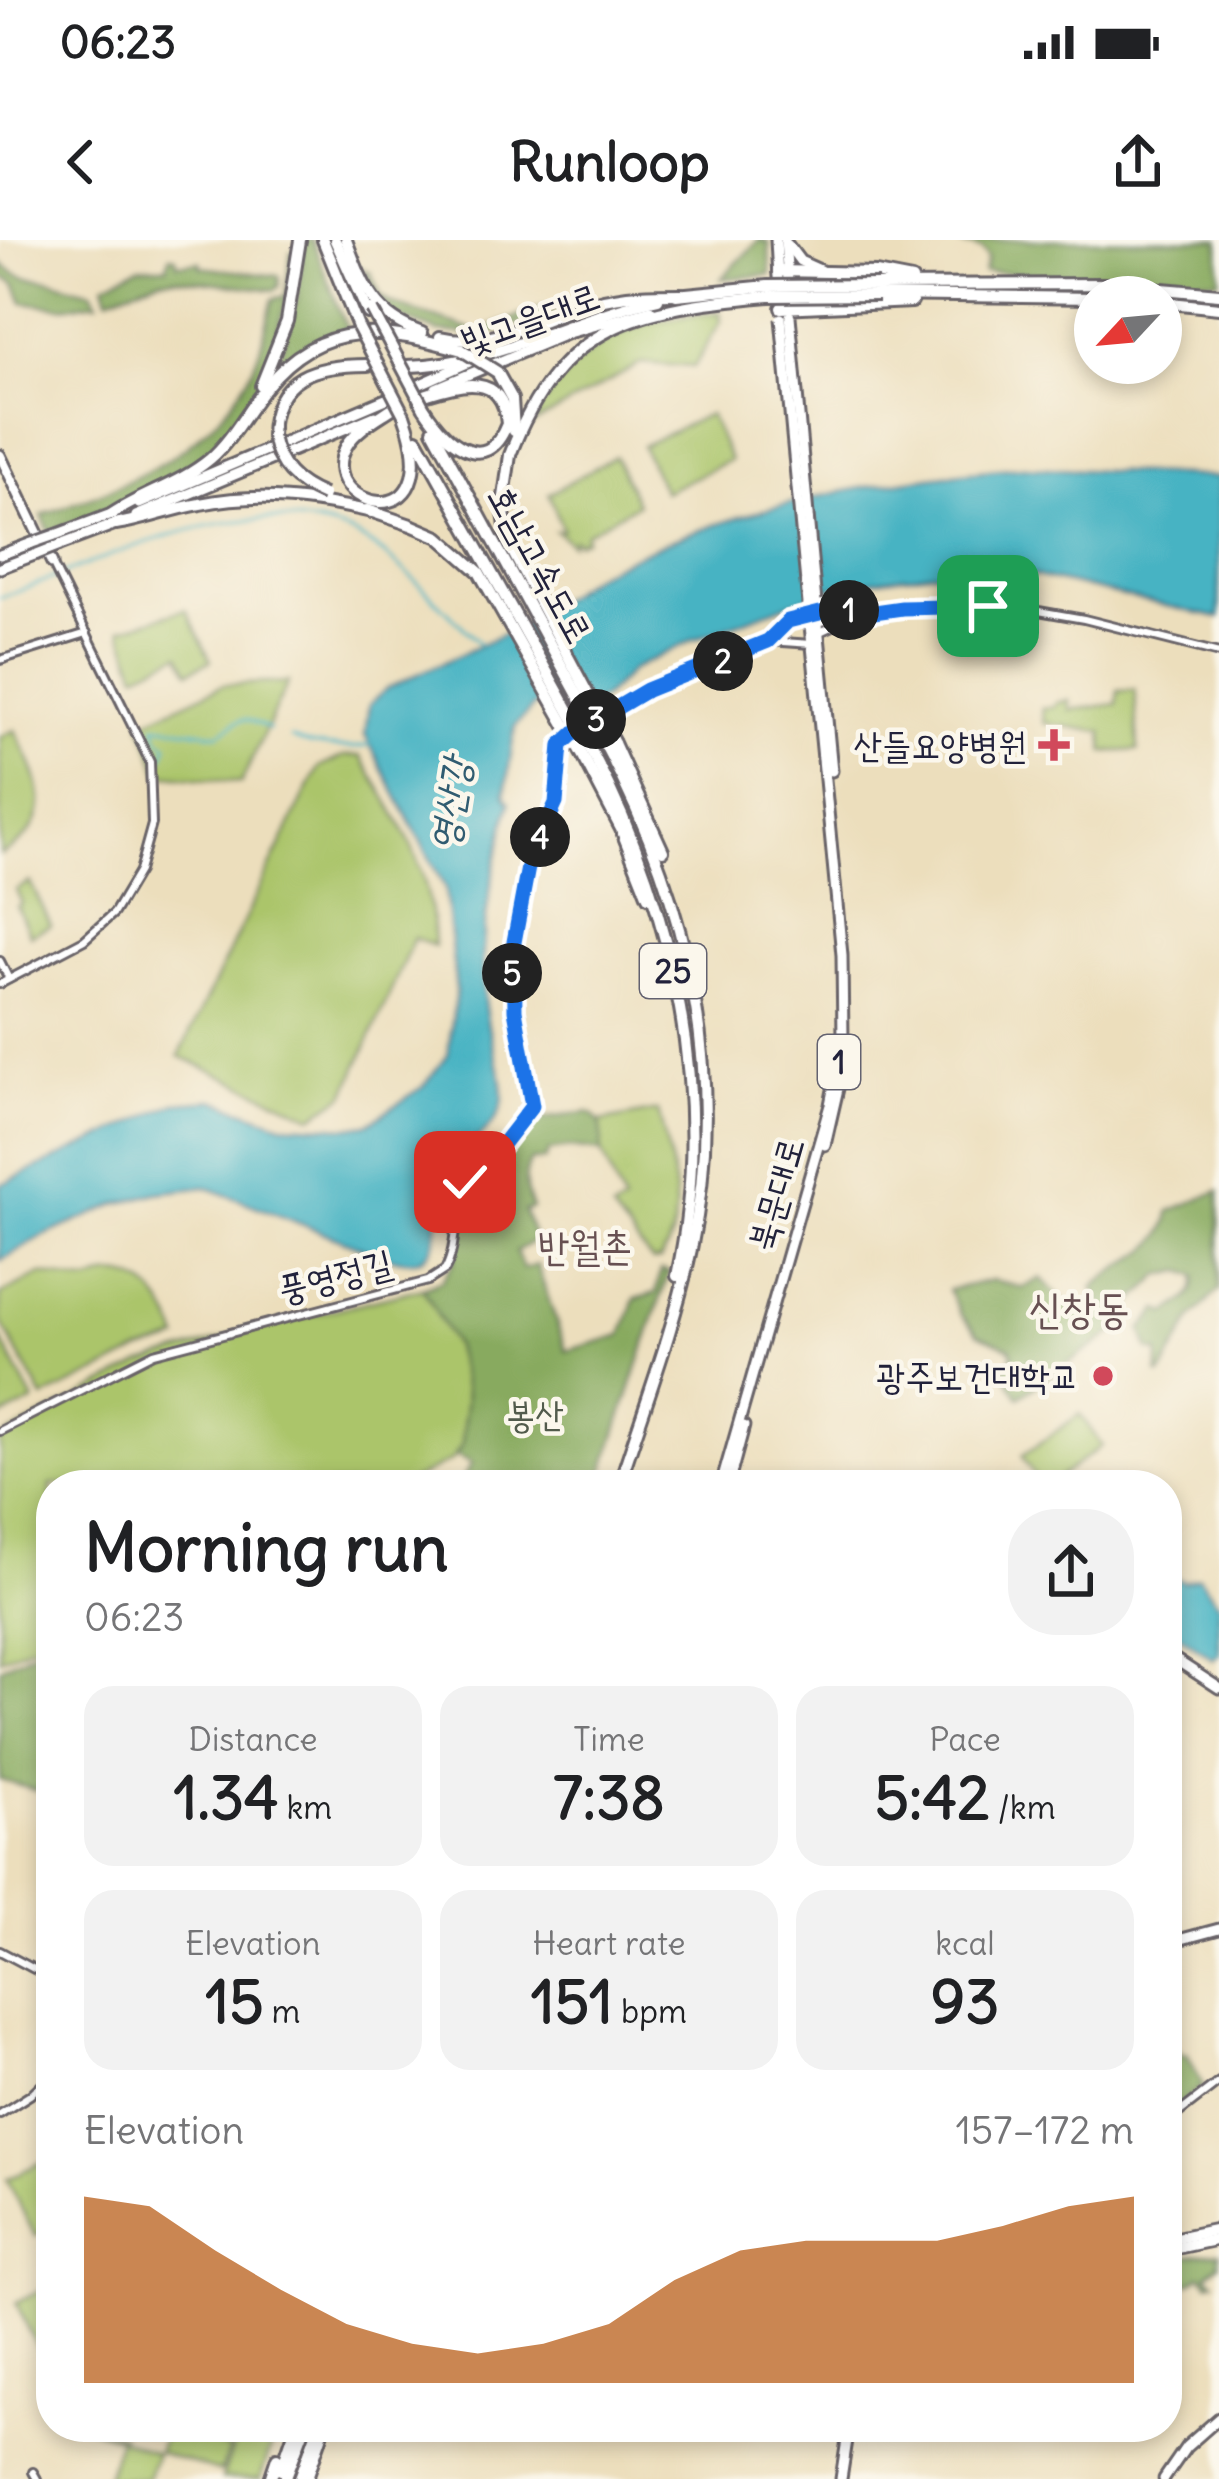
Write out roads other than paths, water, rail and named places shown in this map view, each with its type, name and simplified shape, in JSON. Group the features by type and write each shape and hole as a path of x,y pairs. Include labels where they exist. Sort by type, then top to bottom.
{"highway":[{"path":"246,414 278,351 300,240"},
{"name":"호남고속도로","path":"322,240 358,327 646,869 670,953 690,1112 688,1245"},
{"path":"340,240 378,308 398,324 449,339 498,335 619,297 682,299"},
{"name":"호남고속도로","path":"340,240 370,312 610,745 667,883 688,959 701,1030 705,1121 681,1276 620,1470"},
{"path":"783,271 876,273 969,292"},
{"name":"빛고을대로","path":"969,292 1105,284 1218,305"},
{"name":"빛고을대로","path":"499,349 588,316 682,299 768,291 1074,297"},
{"path":"786,312 877,306 969,292"},
{"path":"510,455 546,382 586,343 682,299"},
{"name":"빛고을대로","path":"1182,303 1218,305"},
{"path":"114,519 212,458 286,364 334,338 386,332 463,350 497,372 512,399 513,438 502,504 514,558 610,745"},
{"path":"406,366 444,364 499,349"},
{"path":"368,365 327,366 298,378 279,401 272,436 275,450 289,474 324,495 439,537 479,572 588,756"},
{"path":"464,384 488,388 503,402 507,424 495,444 474,451 463,449 443,435 420,399 464,384"},
{"path":"388,404 353,437 344,453 341,464 346,484 362,499 393,500 415,476 415,447 404,415"},
{"path":"114,519 259,496 317,500 372,512"},
{"path":"1182,2245 1219,2227"},
{"path":"1182,2241 1219,2242"},
{"path":"278,2479 288,2442"},
{"path":"278,2479 297,2442"}],"main road":[{"name":"1","path":"776,240 783,271 816,628"},
{"name":"1","path":"783,271 786,240"},
{"path":"786,240 800,261 820,270"},
{"name":"빛고을대로","path":"420,399 568,333 682,299"},
{"name":"빛고을대로","path":"420,399 499,349"},
{"path":"0,568 35,549 388,404"},
{"path":"0,455 52,563"},
{"path":"0,555 35,549"},
{"name":"북문대로","path":"728,1470 830,1106 843,1040 842,955 812,644 816,628"},
{"name":"북문대로","path":"728,1470 837,1106 848,1044 848,955 816,628"},
{"path":"1182,1664 1219,1688"},
{"path":"1182,1939 1219,1929"},
{"path":"1164,2479 1186,2447 1219,2418"},
{"path":"303,2479 316,2442"},
{"path":"841,2479 847,2442"}],"street":[{"path":"0,984 84,940 114,913 139,872 152,824 150,762 52,563"},
{"name":"풍영정길","path":"0,1431 154,1352 428,1281 446,1270 465,1182 532,1106 515,1010 514,942 529,862 556,803 561,745 574,733 647,690 768,641 800,616 847,610 860,614 935,606 1028,609 1219,653"},
{"path":"816,628 860,614"},
{"path":"0,660 87,633"},
{"path":"768,641 812,644"},
{"path":"0,961 9,979"},
{"path":"0,1951 36,1970"},
{"path":"1182,2110 1219,2082"},
{"path":"0,2114 36,2089"}],"water":[{"name":"영산강","path":"1023,467 1219,477 1219,618 1036,576 935,572 839,585 695,639 633,669 603,698 550,724 547,705 536,704 515,726 505,795 510,803 491,883 483,965 487,1020 503,1099 496,1119 455,1165 441,1199 435,1240 424,1256 409,1261 386,1257 206,1187 117,1204 41,1237 0,1261 0,1185 176,1103 214,1100 282,1124 368,1124 424,1086 448,1054 456,990 445,888 365,735 369,705 386,689 536,617 596,574 698,531 859,488"},
{"path":"1199,1577 1219,1604 1219,1654 1213,1659 1182,1637 1182,1581"}],"waterway":[{"path":"0,598 170,535 258,519 303,521 346,531 380,550 480,644"},
{"path":"163,757 168,745 158,738 155,725 218,734 246,720 269,729"},
{"path":"291,738 330,747 370,745"}],"place":[{"name":"산들요양병원","path":"1054,745"},
{"name":"광주보건대학교","path":"1103,1376"}],"district":[{"name":"반월촌","path":"585,1246"},
{"name":"신창동","path":"1079,1308"}],"park label":[{"name":"봉산","path":"535,1414"}]}
